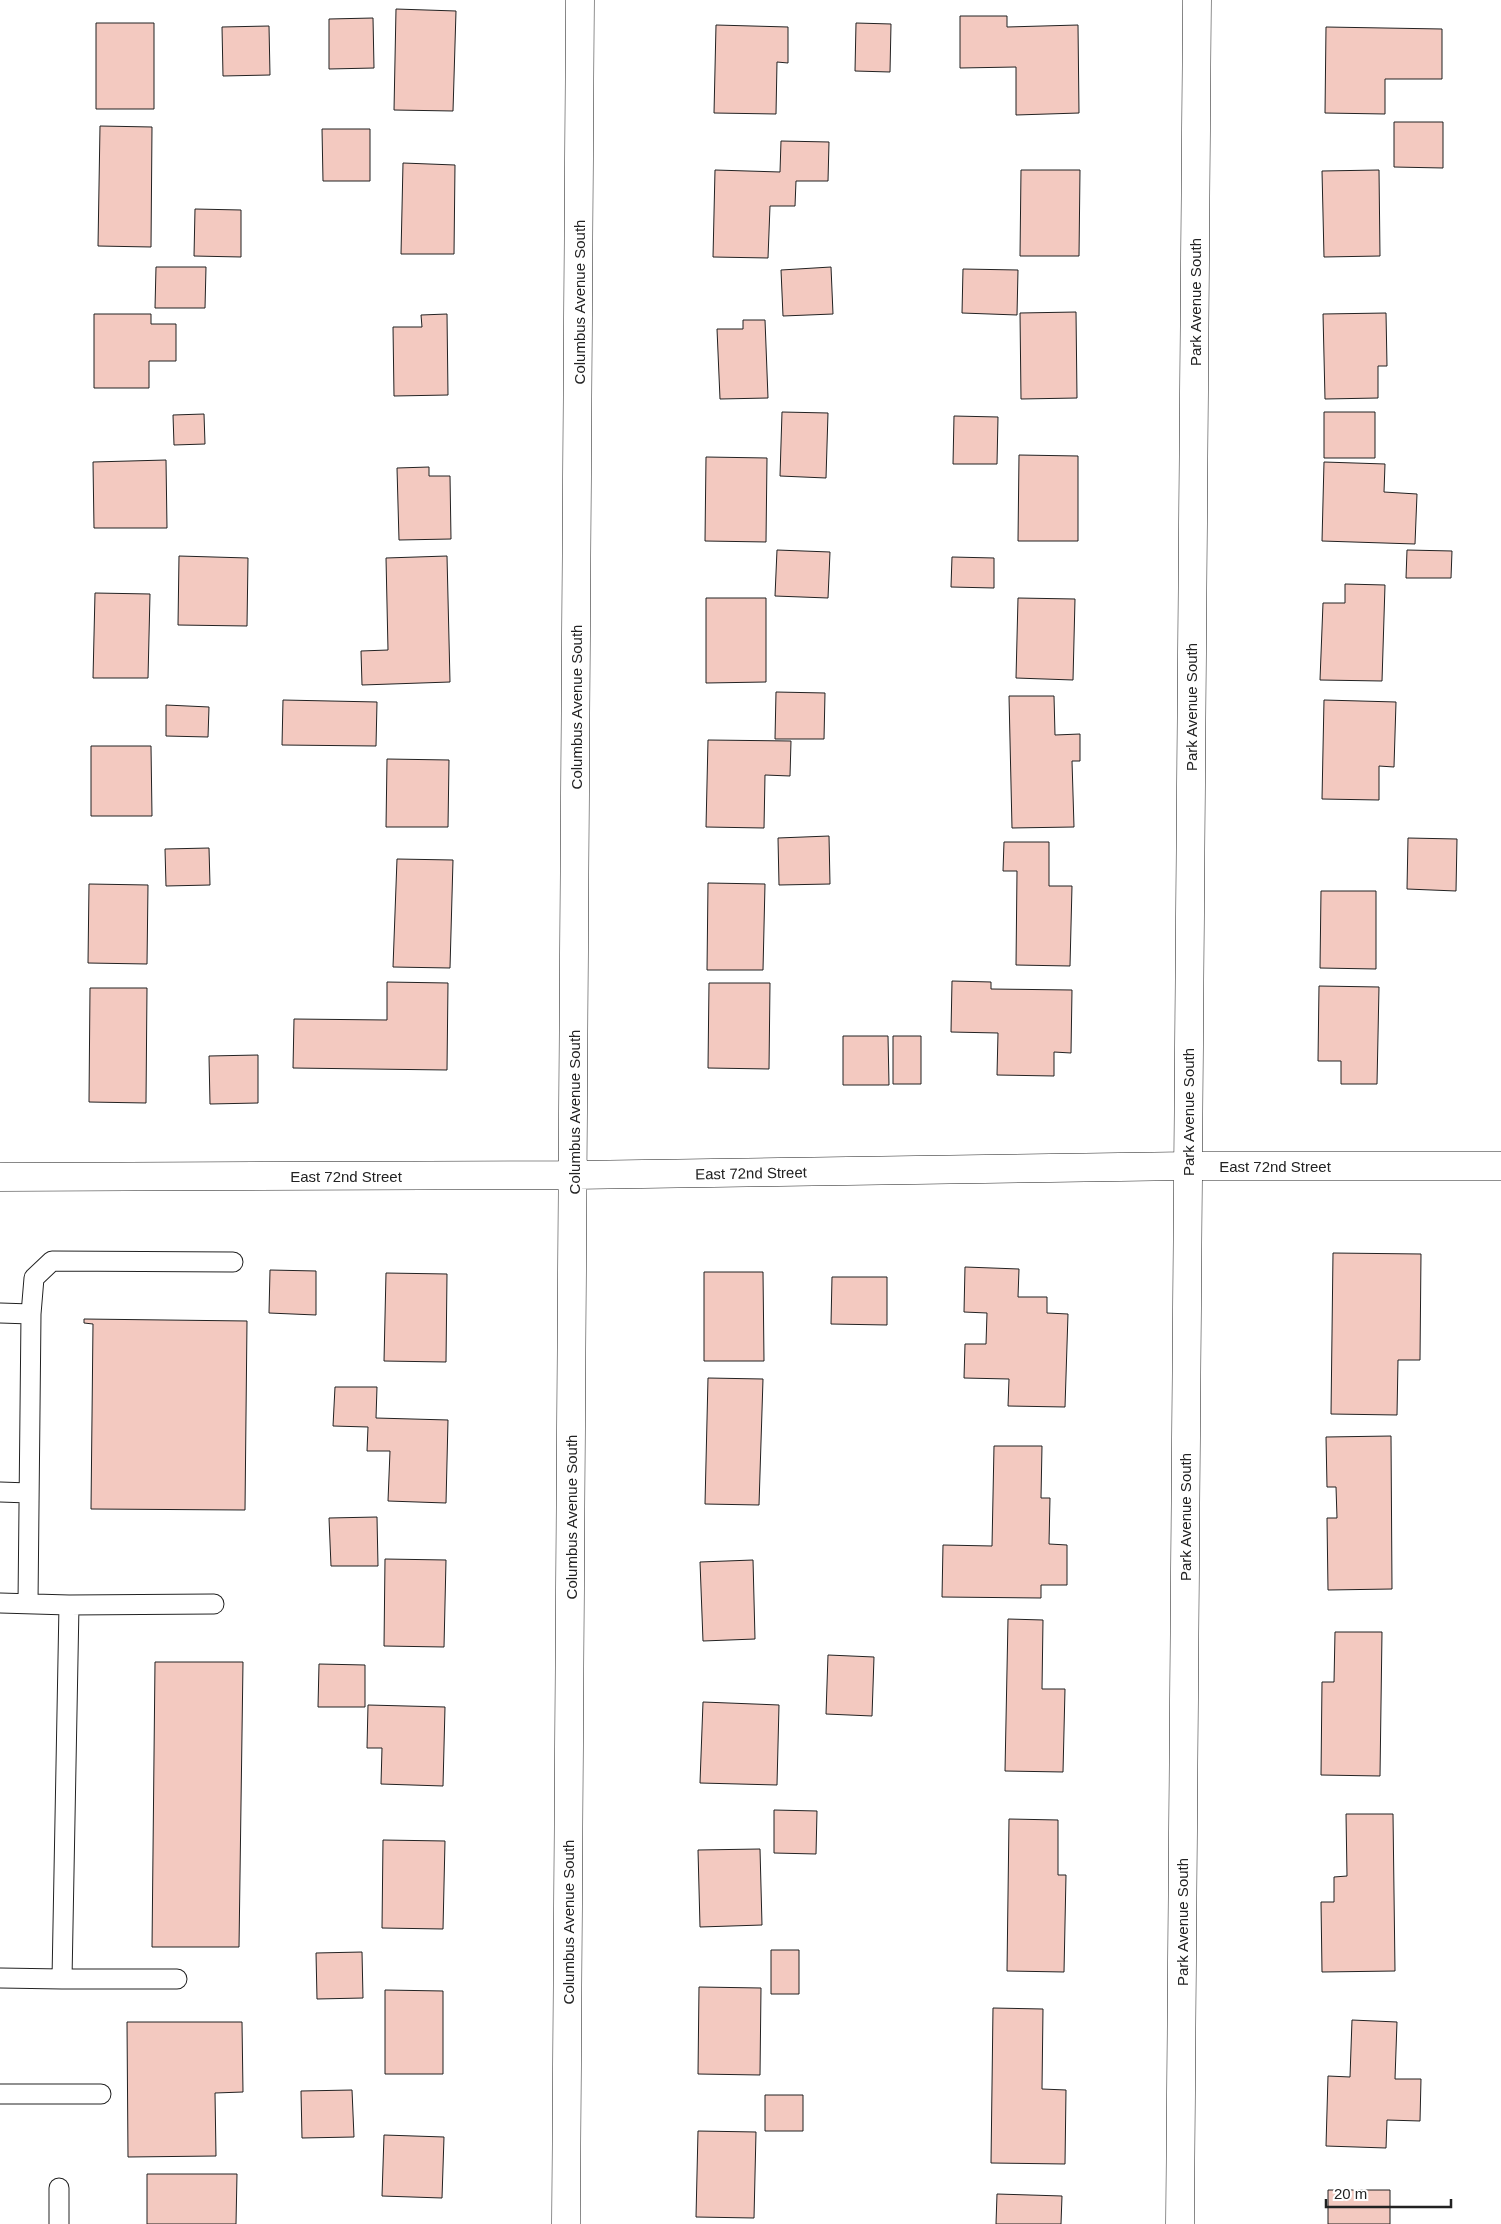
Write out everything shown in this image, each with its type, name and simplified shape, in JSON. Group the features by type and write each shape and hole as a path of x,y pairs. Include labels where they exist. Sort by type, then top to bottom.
{"street":[{"name":"Columbus Avenue South","path":"566,2224 580,0"},
{"name":"Park Avenue South","path":"1180,2224 1197,0"},
{"name":"East 72nd Street","path":"0,1177 574,1175 1188,1166 1501,1166"}],"lane":[{"path":"28,1603 34,1278 52,1261 233,1262"},
{"path":"0,1313 32,1314"},
{"path":"0,1492 30,1493"},
{"path":"0,1602 70,1605 214,1604"},
{"path":"62,1979 70,1605"},
{"path":"0,1978 177,1979"},
{"path":"0,2094 101,2094"},
{"path":"59,2188 59,2224"}],"building":[{"path":"396,9 456,11 453,111 394,110"},
{"path":"960,16 1007,16 1007,27 1078,25 1079,113 1016,115 1016,67 960,68"},
{"path":"373,18 374,68 329,69 329,19"},
{"path":"96,23 154,23 154,109 96,109"},
{"path":"856,23 891,24 890,72 855,71"},
{"path":"716,25 788,27 788,63 777,62 776,114 714,113"},
{"path":"269,26 270,75 223,76 222,27"},
{"path":"1326,27 1442,29 1442,79 1385,79 1385,114 1325,113"},
{"path":"1394,122 1443,122 1443,168 1394,167"},
{"path":"100,126 152,127 151,247 98,246"},
{"path":"322,129 370,129 370,181 323,181"},
{"path":"781,141 829,142 828,181 796,181 795,206 770,206 768,258 713,257 715,170 780,172"},
{"path":"403,163 455,165 454,254 401,254"},
{"path":"1021,170 1080,170 1079,256 1020,256"},
{"path":"1379,170 1380,256 1324,257 1322,171"},
{"path":"195,209 241,210 241,257 194,256"},
{"path":"156,267 206,267 205,308 155,308"},
{"path":"831,267 833,314 783,316 781,270"},
{"path":"963,269 1018,270 1017,315 962,313"},
{"path":"1076,312 1077,398 1021,399 1020,313"},
{"path":"1386,313 1387,366 1378,366 1378,398 1325,399 1323,314"},
{"path":"94,314 151,314 151,324 176,324 176,361 149,361 149,388 94,388"},
{"path":"447,314 448,395 394,396 393,327 422,327 421,315"},
{"path":"743,320 765,320 768,398 720,399 717,329 743,329"},
{"path":"782,412 828,413 826,478 780,476"},
{"path":"1324,412 1375,412 1375,458 1324,458"},
{"path":"204,414 205,444 174,445 173,415"},
{"path":"954,416 998,417 997,464 953,464"},
{"path":"1019,455 1078,456 1078,541 1018,541"},
{"path":"706,457 767,458 766,542 705,541"},
{"path":"166,460 167,528 94,528 93,462"},
{"path":"1324,462 1385,464 1384,492 1417,494 1415,544 1322,541"},
{"path":"429,467 429,476 450,476 451,539 399,540 397,468"},
{"path":"777,550 830,552 828,598 775,596"},
{"path":"1407,550 1452,551 1451,578 1406,578"},
{"path":"179,556 248,558 247,626 178,625"},
{"path":"447,556 450,682 362,685 361,651 388,650 386,558"},
{"path":"952,557 994,558 994,588 951,587"},
{"path":"1345,584 1385,585 1382,681 1320,680 1323,603 1345,603"},
{"path":"95,593 150,594 148,678 93,678"},
{"path":"706,598 766,598 766,682 706,683"},
{"path":"1018,598 1075,599 1073,680 1016,678"},
{"path":"776,692 825,693 824,739 775,739"},
{"path":"1009,696 1054,696 1055,735 1080,734 1080,761 1072,761 1074,827 1012,828"},
{"path":"283,700 377,702 376,746 282,745"},
{"path":"1324,700 1396,702 1394,767 1379,766 1379,800 1322,799"},
{"path":"166,705 209,707 208,737 166,736"},
{"path":"708,740 791,741 790,776 765,775 764,828 706,827"},
{"path":"91,746 151,746 152,816 91,816"},
{"path":"387,759 449,760 448,827 386,827"},
{"path":"829,836 830,884 779,885 778,838"},
{"path":"1408,838 1457,839 1456,891 1407,889"},
{"path":"1004,842 1049,842 1049,886 1072,886 1070,966 1016,965 1017,871 1003,871"},
{"path":"209,848 210,885 166,886 165,849"},
{"path":"397,859 453,860 450,968 393,967"},
{"path":"708,883 765,884 763,970 707,970"},
{"path":"89,884 148,885 147,964 88,963"},
{"path":"1321,891 1376,891 1376,969 1320,968"},
{"path":"952,981 991,982 991,989 1072,990 1071,1053 1054,1052 1054,1076 997,1075 998,1033 951,1032"},
{"path":"387,982 448,983 447,1070 293,1068 294,1019 387,1020"},
{"path":"709,983 770,983 769,1069 708,1068"},
{"path":"1319,986 1379,987 1377,1084 1341,1084 1341,1061 1318,1061"},
{"path":"90,988 147,988 146,1103 89,1102"},
{"path":"843,1036 888,1036 889,1085 843,1085"},
{"path":"893,1036 921,1036 921,1084 893,1084"},
{"path":"258,1055 258,1103 210,1104 209,1056"},
{"path":"1333,1253 1421,1254 1420,1360 1398,1360 1397,1415 1331,1414"},
{"path":"965,1267 1019,1269 1018,1297 1047,1297 1047,1313 1068,1314 1065,1407 1008,1406 1009,1379 964,1378 965,1344 986,1344 987,1313 964,1312"},
{"path":"270,1270 316,1271 316,1315 269,1313"},
{"path":"704,1272 763,1272 764,1361 704,1361"},
{"path":"386,1273 447,1274 446,1362 384,1361"},
{"path":"832,1277 887,1277 887,1325 831,1324"},
{"path":"84,1319 247,1321 245,1510 91,1509 93,1324 84,1323"},
{"path":"708,1378 763,1379 759,1505 705,1504"},
{"path":"335,1387 377,1387 376,1418 448,1420 446,1503 388,1501 390,1451 367,1451 368,1427 333,1426"},
{"path":"1391,1436 1392,1589 1328,1590 1327,1518 1337,1518 1336,1487 1327,1487 1326,1437"},
{"path":"994,1446 1042,1446 1041,1498 1050,1498 1049,1544 1067,1545 1067,1585 1041,1585 1041,1598 942,1597 943,1545 992,1546"},
{"path":"377,1517 378,1566 331,1566 329,1518"},
{"path":"385,1559 446,1560 444,1647 384,1646"},
{"path":"753,1560 755,1639 703,1641 700,1562"},
{"path":"1008,1619 1043,1620 1042,1689 1065,1689 1063,1772 1005,1771"},
{"path":"1335,1632 1382,1632 1380,1776 1321,1775 1322,1682 1334,1682"},
{"path":"828,1655 874,1657 872,1716 826,1714"},
{"path":"155,1662 243,1662 239,1947 152,1947"},
{"path":"319,1664 365,1665 365,1707 318,1707"},
{"path":"703,1702 779,1705 777,1785 700,1783"},
{"path":"368,1705 445,1707 443,1786 381,1784 382,1748 367,1748"},
{"path":"774,1810 817,1811 816,1854 774,1853"},
{"path":"1346,1814 1393,1814 1395,1971 1322,1972 1321,1902 1334,1902 1334,1877 1347,1876"},
{"path":"1009,1819 1058,1820 1058,1875 1066,1875 1064,1972 1007,1971"},
{"path":"383,1840 445,1841 443,1929 382,1928"},
{"path":"760,1849 762,1925 700,1927 698,1850"},
{"path":"771,1950 799,1950 799,1994 771,1994"},
{"path":"362,1952 363,1998 317,1999 316,1953"},
{"path":"699,1987 761,1988 760,2075 698,2074"},
{"path":"385,1990 443,1991 443,2074 385,2074"},
{"path":"993,2008 1043,2009 1042,2089 1066,2090 1065,2164 991,2163"},
{"path":"1352,2020 1397,2022 1395,2079 1421,2079 1420,2121 1387,2120 1386,2148 1326,2146 1328,2076 1350,2077"},
{"path":"127,2022 242,2022 243,2092 215,2093 216,2156 128,2157"},
{"path":"352,2090 354,2137 302,2138 301,2091"},
{"path":"765,2095 803,2095 803,2131 765,2131"},
{"path":"698,2131 756,2132 754,2218 696,2217"},
{"path":"384,2135 444,2137 442,2198 382,2196"},
{"path":"147,2174 237,2174 236,2224 147,2224"},
{"path":"1328,2190 1390,2190 1390,2224 1328,2224"},
{"path":"997,2194 1062,2196 1061,2224 996,2224"}]}
